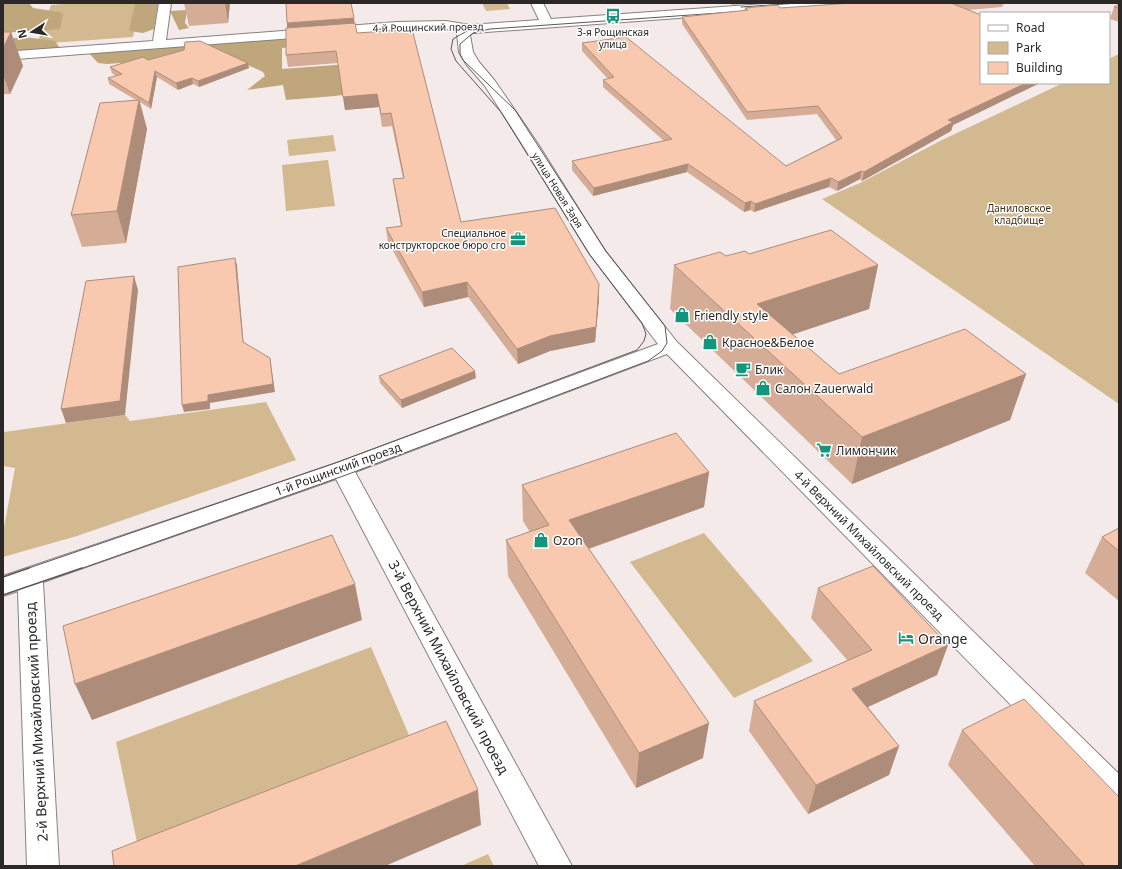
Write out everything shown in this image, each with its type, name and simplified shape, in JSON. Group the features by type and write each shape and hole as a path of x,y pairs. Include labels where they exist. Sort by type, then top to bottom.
{"street":[{"path":"159,44 165,3"},
{"path":"537,3 546,22"},
{"name":"4-й Рощинский проезд","path":"3,56 397,26 446,25 470,29 546,22 830,3"},
{"name":"улица Новая Заря","path":"470,29 463,34 466,52 473,64 490,84 598,253 670,346"},
{"name":"1-й Рощинский проезд","path":"3,586 30,578 342,468 670,346"},
{"name":"4-й Верхний Михайловский проезд","path":"670,346 1119,794"},
{"name":"3-й Верхний Михайловский проезд","path":"342,468 556,866"},
{"name":"2-й Верхний Михайловский проезд","path":"30,578 43,866"}],"green space":[{"path":"77,3 140,3 133,37 37,44 51,5"},
{"path":"482,3 507,3 510,9 486,11"},
{"name":"Даниловское кладбище","path":"1119,54 1119,404 822,199 860,183 942,140 1061,84 1110,84 1110,58"},
{"path":"333,135 336,151 289,156 287,140"},
{"path":"328,160 335,206 286,211 282,165"},
{"path":"266,402 296,460 77,536 3,557 3,533 15,468 3,466 4,432 125,415 130,421"},
{"path":"704,533 813,661 734,698 630,562"},
{"path":"371,647 409,735 137,842 116,742"},
{"path":"488,854 494,866 461,866"}],"shaded area":[{"path":"3,3 29,3 33,8 59,12 63,14 60,29 3,33"},
{"path":"135,3 158,3 154,29 143,33 129,31"},
{"path":"187,10 185,23 189,28 179,30 170,11"},
{"path":"302,35 407,38 282,48 282,69 375,62 378,90 335,96 286,100 283,85 247,90 265,76 263,72 226,55 107,64 98,63 88,52"},
{"path":"25,37 55,41 60,48 3,52 3,39"}],"building":[{"path":"286,3 351,3 354,18 287,23"},
{"path":"852,3 951,3 980,15 980,84 1024,84 948,120 953,122 864,172 861,171 838,182 831,178 755,204 751,201 745,203 688,164 594,188 572,161 672,139 603,80 614,77 582,43 626,37 786,166 842,138 818,106 747,112 682,17 748,10 745,8 777,5 780,8"},
{"path":"355,23 357,33 412,29 461,222 555,208 599,284 596,327 550,336 517,349 467,282 422,292 386,228 402,226 393,179 404,178 391,113 381,114 377,94 343,97 336,51 286,55 286,28"},
{"path":"3,32 11,32 3,48"},
{"path":"200,41 248,63 198,81 192,78 176,83 155,71 149,103 108,78 122,74 110,67 143,57 148,60 184,50 185,42"},
{"path":"139,100 117,211 71,215 100,103"},
{"path":"831,230 878,265 757,304 839,374 965,329 1026,374 862,437 674,265 720,252 726,256 745,251 749,254"},
{"path":"235,258 243,342 270,358 273,384 208,395 208,401 182,405 178,267"},
{"path":"134,276 120,401 61,409 86,281"},
{"path":"452,348 475,371 401,400 379,376"},
{"path":"676,433 709,472 569,520 709,723 639,753 506,540 549,525 522,485"},
{"path":"1119,528 1119,551 1102,537"},
{"path":"332,535 355,584 75,684 63,626"},
{"path":"873,566 948,645 852,689 899,746 816,785 754,701 872,650 818,588"},
{"path":"1024,699 1119,797 1119,866 1085,866 962,730"},
{"path":"446,721 478,790 295,866 114,866 112,851"}],"tram line":[{"path":"741,7 799,3"},
{"path":"80,569 346,475 648,361 662,351 667,343 665,326 606,251 515,110 463,60 460,54 460,44 473,33 490,29 748,11"},
{"path":"26,569 338,462 637,350 644,341 646,334 642,323 590,255 501,112 456,61 451,49 453,39 472,28"},
{"path":"3,577 29,568"},
{"path":"3,595 82,568"}],"place":[{"name":"3-я Рощинская улица","path":"613,16"},
{"name":"Специальное конструкторское бюро сго","path":"518,239"},
{"name":"Friendly style","path":"682,315"},
{"name":"Красное&Белое","path":"710,342"},
{"name":"Блик","path":"743,369"},
{"name":"Салон Zauerwald","path":"763,388"},
{"name":"Лимончик","path":"824,450"},
{"name":"Ozon","path":"541,540"},
{"name":"Orange","path":"906,638"}]}
